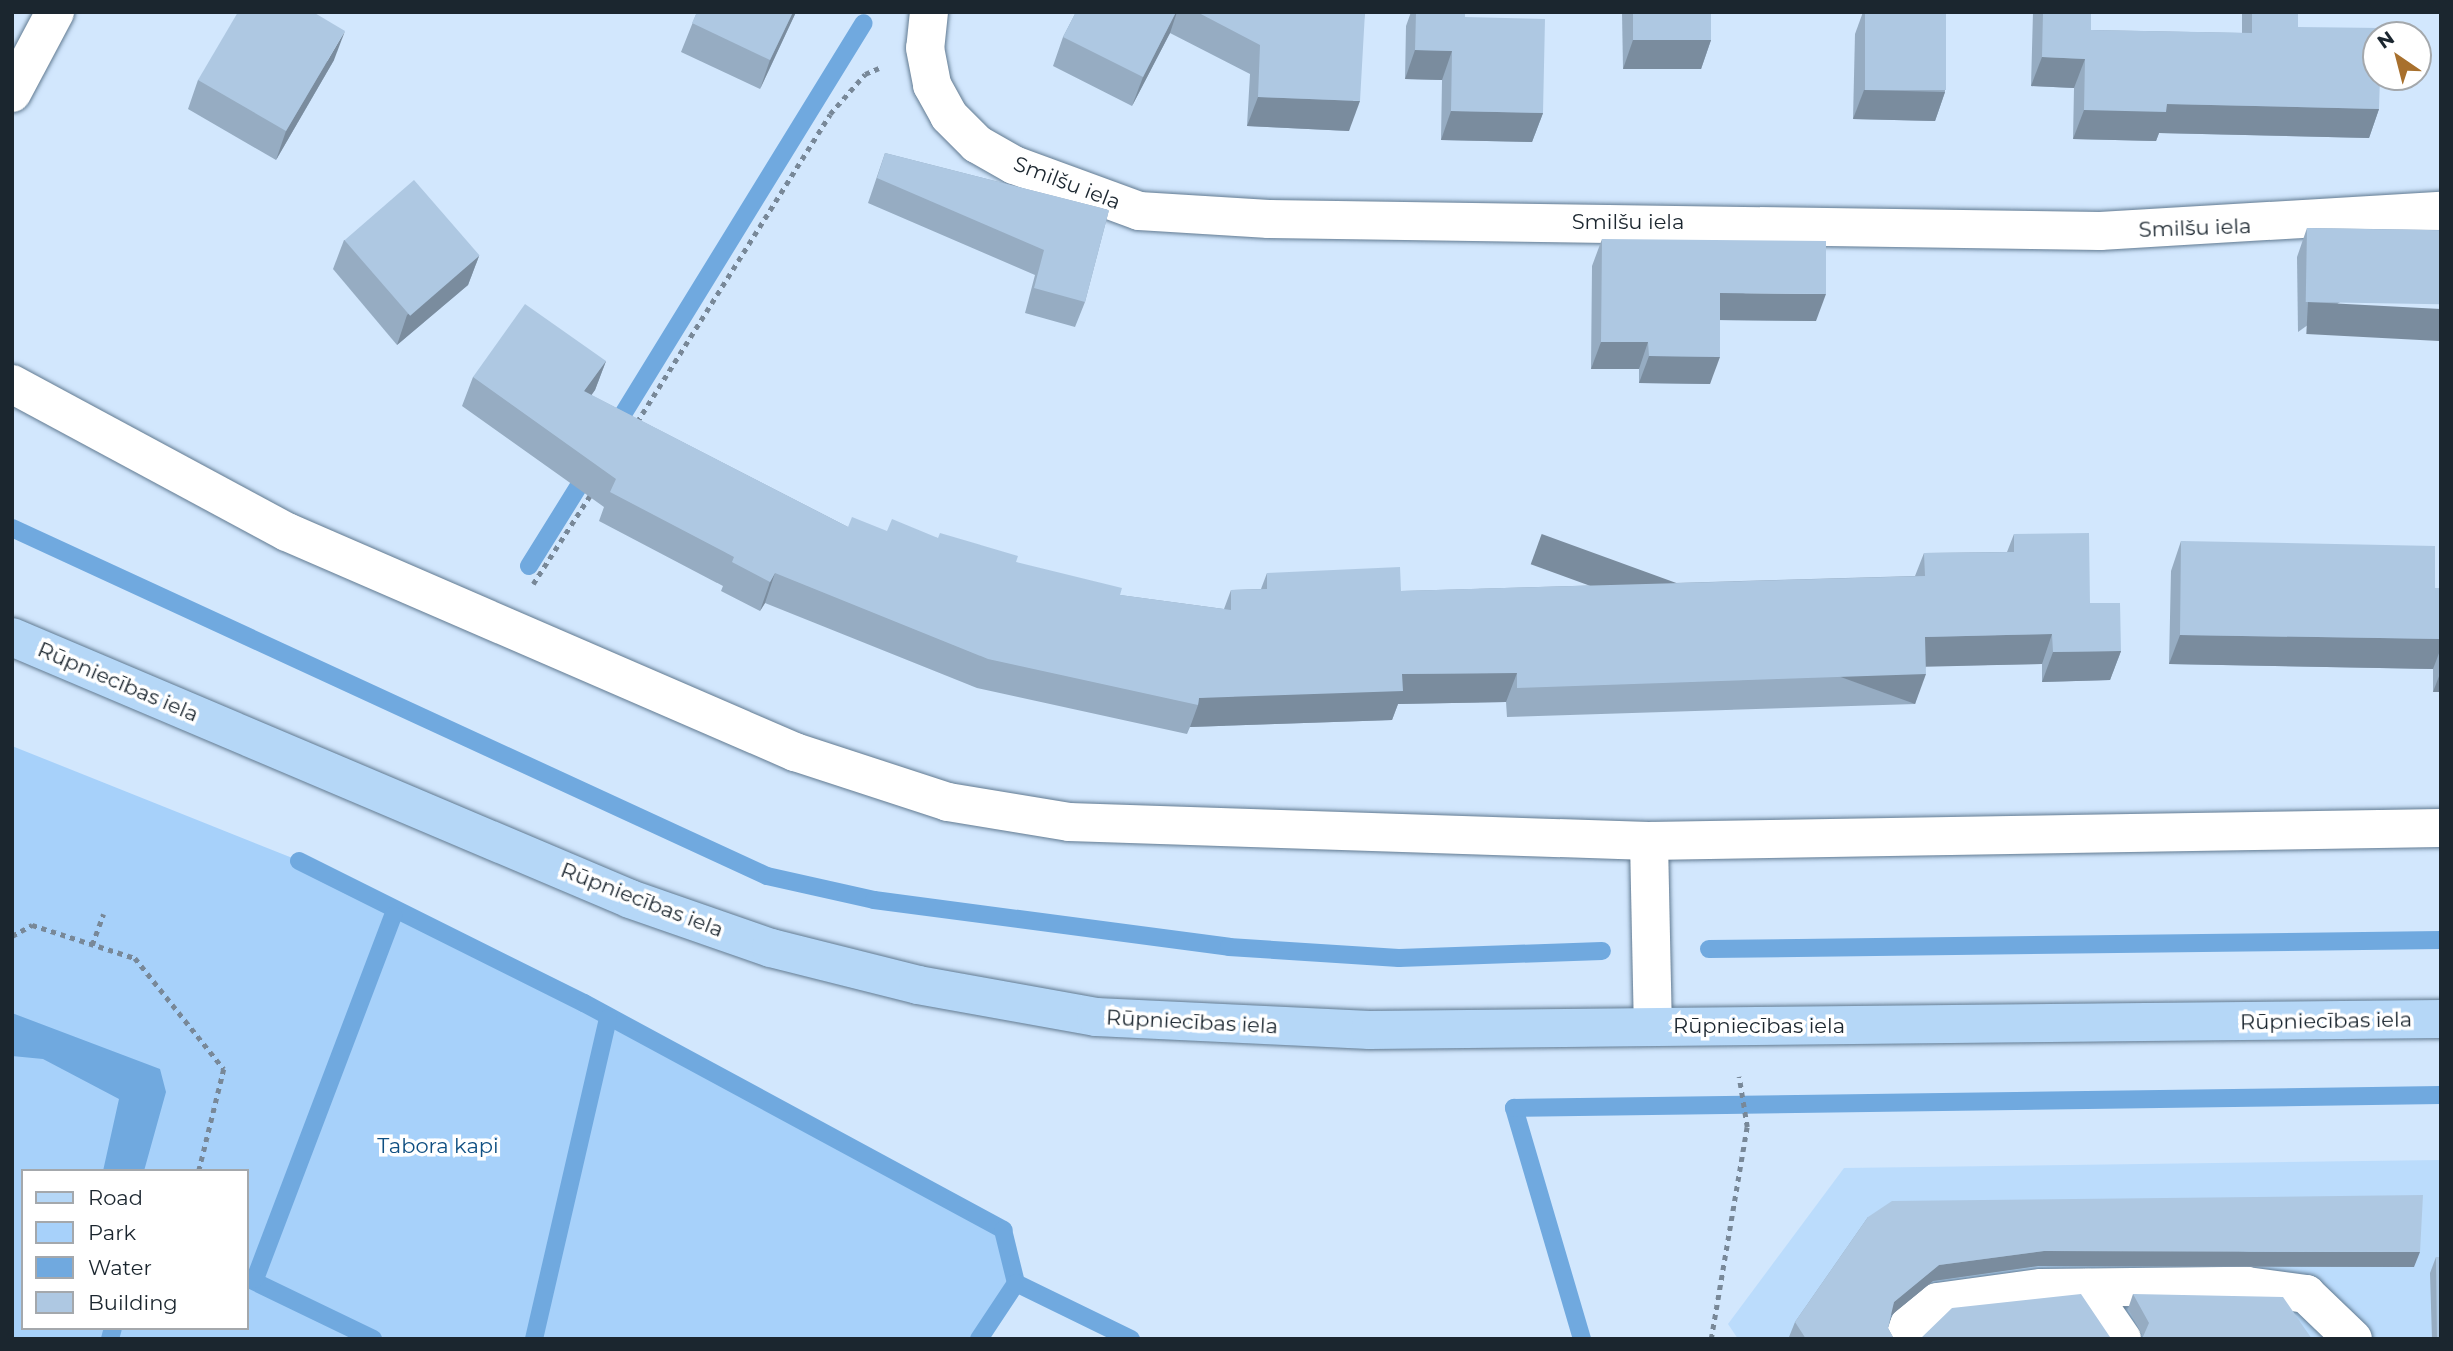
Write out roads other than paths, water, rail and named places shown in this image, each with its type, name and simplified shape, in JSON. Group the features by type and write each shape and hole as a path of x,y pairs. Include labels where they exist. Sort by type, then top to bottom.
{"main road":[{"name":"Rūpniecības iela","path":"12,637 630,899 771,948 918,985 1096,1017 1223,1026 1653,1026 2441,1019"}],"street":[{"path":"12,93 55,12"},
{"name":"Smilšu iela","path":"927,30 932,85 949,116 977,144 1014,165 1139,211 1204,218 2100,231 2441,211"},
{"path":"12,384 300,538 795,752 948,802 1069,822 1649,841 2441,828"},
{"path":"1649,841 1653,1026"},
{"path":"1904,1339 1909,1325 1937,1302 2087,1288 2247,1286 2306,1294 2353,1339"},
{"path":"2087,1288 2122,1339"}],"water":[{"path":"12,1013 160,1069 166,1092 145,1169 103,1169 119,1099 43,1059 12,1056"}],"waterway":[{"path":"612,432 864,23"},
{"path":"529,566 590,468"},
{"path":"12,528 767,876 874,900 1229,947 1399,958 1602,951"},
{"path":"299,861 584,1003 1003,1230 1016,1283"},
{"path":"255,1279 393,915"},
{"path":"1709,949 2441,940"},
{"path":"534,1339 608,1018"},
{"path":"1582,1339 1514,1108 2441,1095"},
{"path":"248,1278 373,1339"},
{"path":"979,1339 1016,1283 1131,1339"},
{"path":"110,1339 112,1330"}],"park label":[{"name":"Tabora kapi","path":"438,1146"}]}
